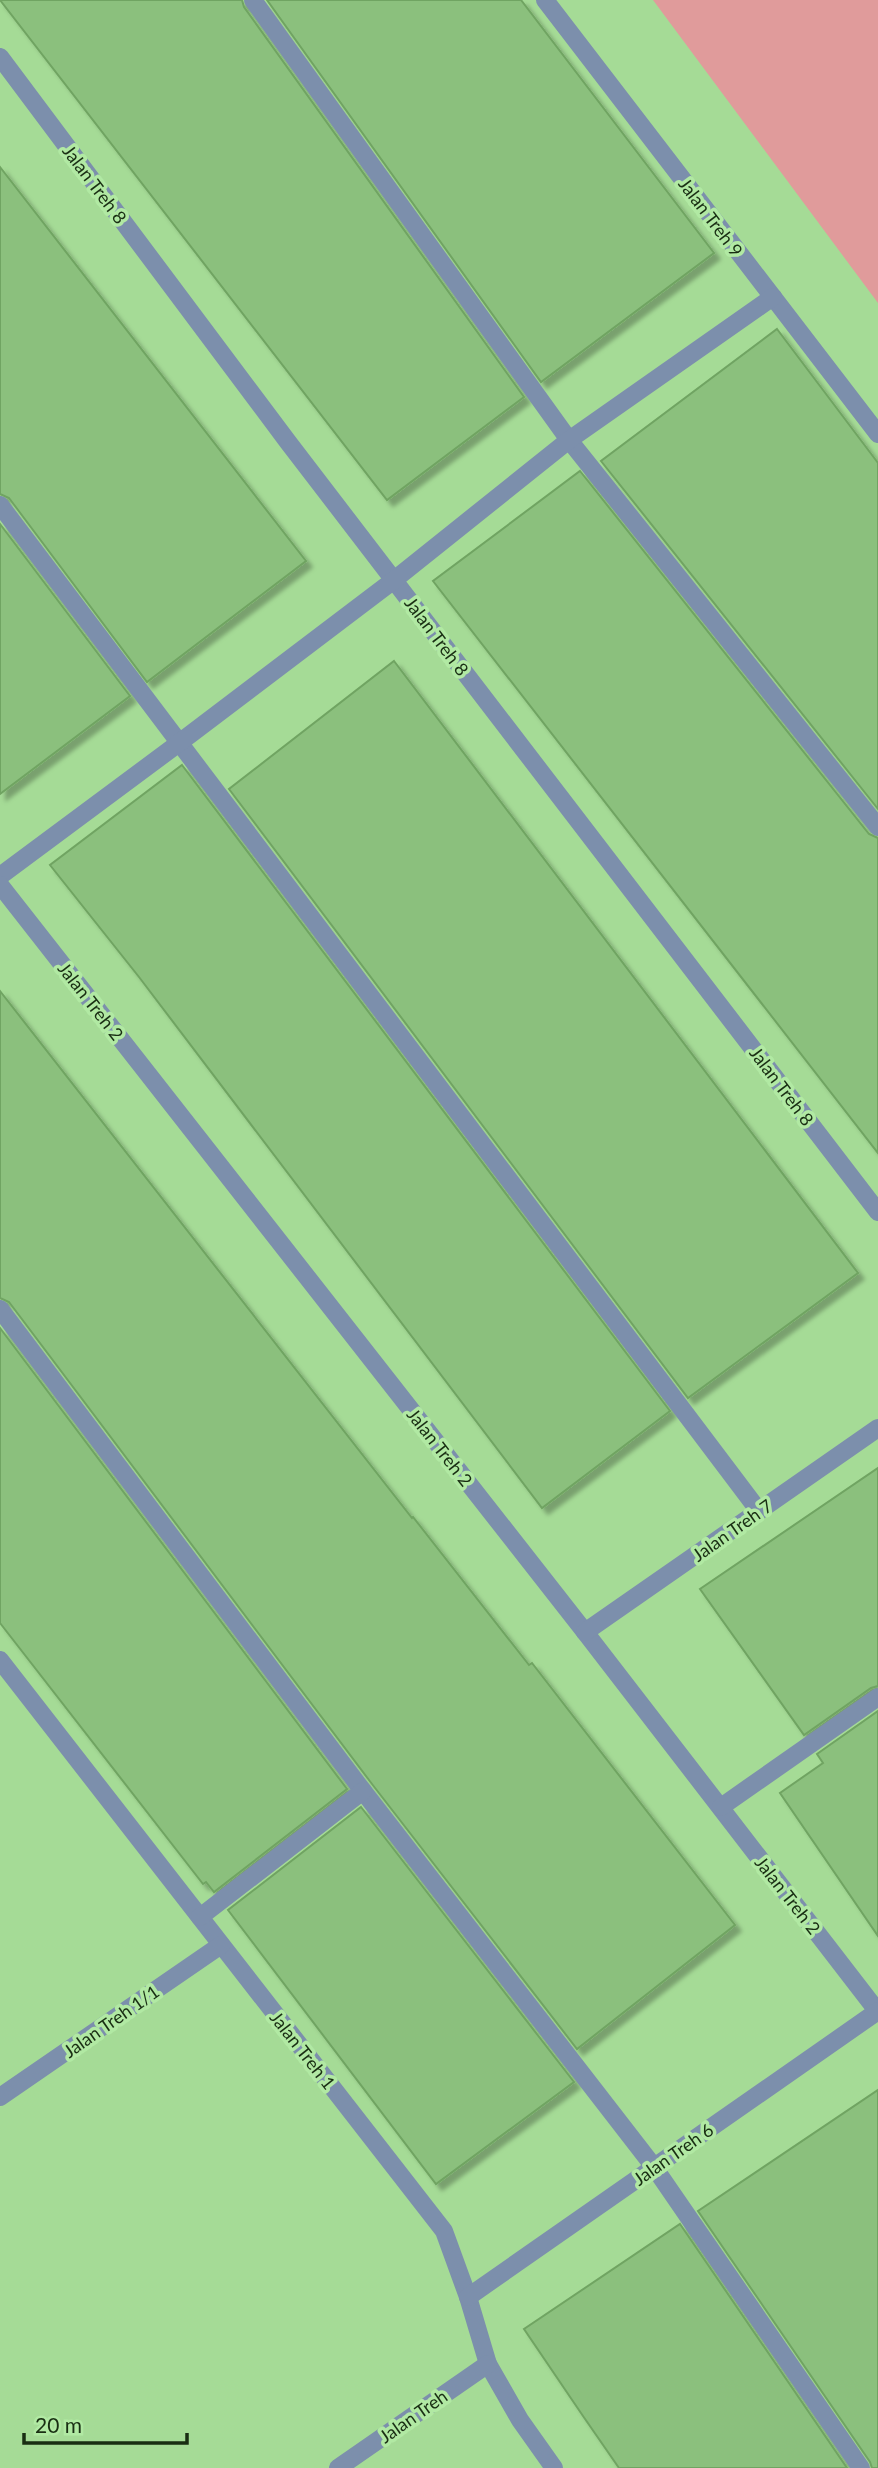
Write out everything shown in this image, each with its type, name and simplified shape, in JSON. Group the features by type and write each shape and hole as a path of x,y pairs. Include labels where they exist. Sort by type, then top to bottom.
{"street":[{"path":"253,0 569,440 878,827"},
{"name":"Jalan Treh 9","path":"545,0 878,434"},
{"name":"Jalan Treh 8","path":"0,57 288,442 878,1212"},
{"path":"0,876 394,580 569,440 773,297"},
{"path":"0,505 759,1511"},
{"name":"Jalan Treh 2","path":"0,885 878,2011"},
{"path":"0,1309 363,1791 654,2167 861,2468"},
{"name":"Jalan Treh 7","path":"585,1632 878,1429"},
{"name":"Jalan Treh 1","path":"0,1660 444,2231 488,2364 520,2420 554,2468"},
{"path":"721,1807 878,1697"},
{"path":"200,1917 363,1791"},
{"name":"Jalan Treh 1/1","path":"0,2097 221,1945"},
{"name":"Jalan Treh 6","path":"468,2297 878,2011"},
{"name":"Jalan Treh","path":"338,2468 488,2364"}],"shaded area":[{"path":"653,0 878,0 878,303"}],"building":[{"path":"0,0 242,0 244,7 524,397 387,500"},
{"path":"267,0 521,0 714,253 541,382"},
{"path":"0,167 306,561 147,682 9,498 0,494"},
{"path":"777,329 878,463 878,809 601,461"},
{"path":"580,471 869,834 878,838 878,1153 433,581"},
{"path":"0,524 130,696 0,794"},
{"path":"394,661 858,1273 688,1398 229,789"},
{"path":"182,765 670,1411 542,1508 139,977 50,865"},
{"path":"0,991 412,1518 529,1665 532,1663 735,1925 577,2049 372,1784 9,1302 0,1298"},
{"path":"0,1328 347,1789 214,1892 206,1882 203,1884 0,1623"},
{"path":"878,1468 878,1686 871,1688 804,1735 700,1589"},
{"path":"878,1711 878,1936 780,1793 823,1763 817,1754"},
{"path":"361,1807 574,2082 436,2184 228,1910"},
{"path":"878,2090 878,2468 872,2468 698,2211"},
{"path":"680,2224 847,2468 619,2468 583,2416 524,2329"}]}
